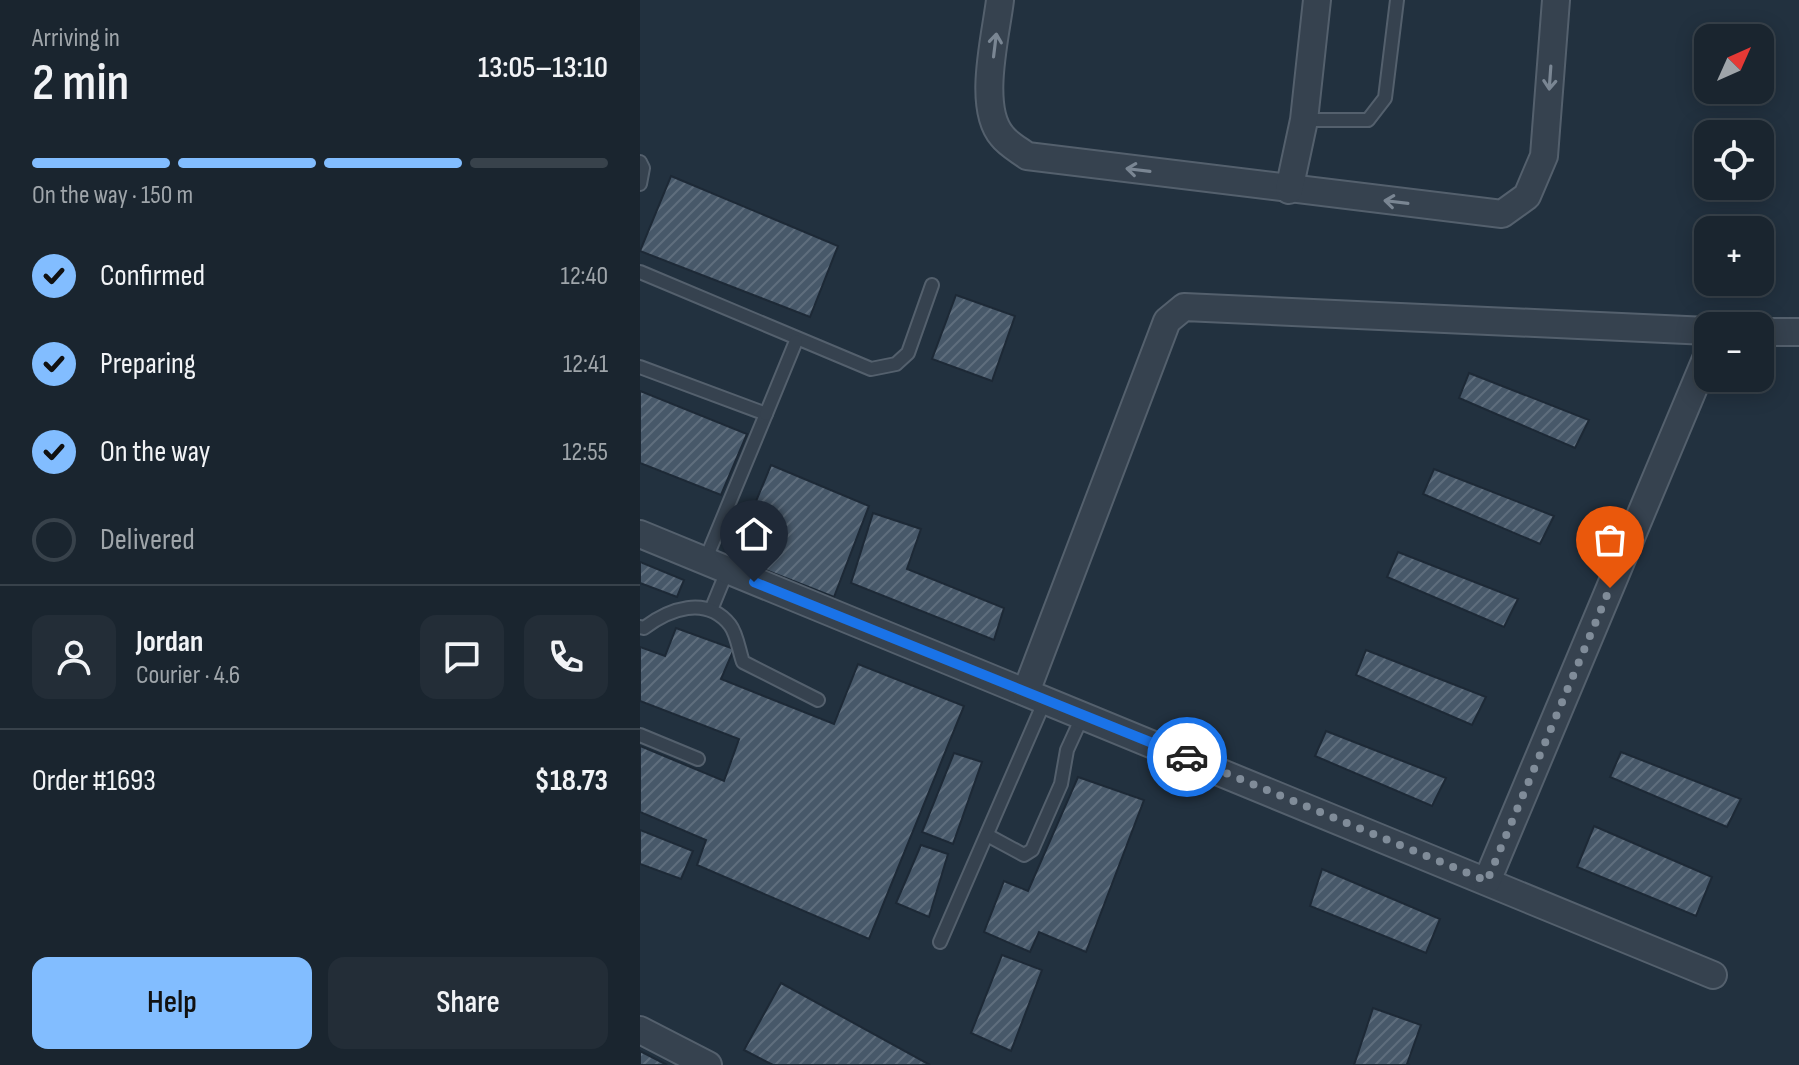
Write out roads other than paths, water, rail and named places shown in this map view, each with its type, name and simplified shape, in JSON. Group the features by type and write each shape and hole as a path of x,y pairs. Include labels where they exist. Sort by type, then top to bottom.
{"street":[{"path":"1000,0 989,91 991,114 1001,136 1027,156 1502,214 1527,196 1544,156 1556,0"},
{"path":"1289,190 1304,120 1317,0"},
{"path":"1036,696 1167,321 1184,307 1694,330"},
{"path":"1774,332 1799,332"},
{"path":"1487,881 1694,387"},
{"path":"640,534 1713,975"},
{"path":"640,1030 708,1065"}],"lane":[{"path":"1304,120 1368,120 1385,98 1397,0"},
{"path":"640,162 643,168 640,184"},
{"path":"640,272 796,341 871,369 896,364 908,353 932,285"},
{"path":"711,610 716,566 766,414 796,341"},
{"path":"640,367 766,414"},
{"path":"640,627 644,628 677,607 711,610 731,626 743,662 818,700"},
{"path":"940,942 987,835 1036,696"},
{"path":"987,835 1024,855 1032,850 1061,784 1067,750 1083,715"},
{"path":"640,735 698,759"}]}
